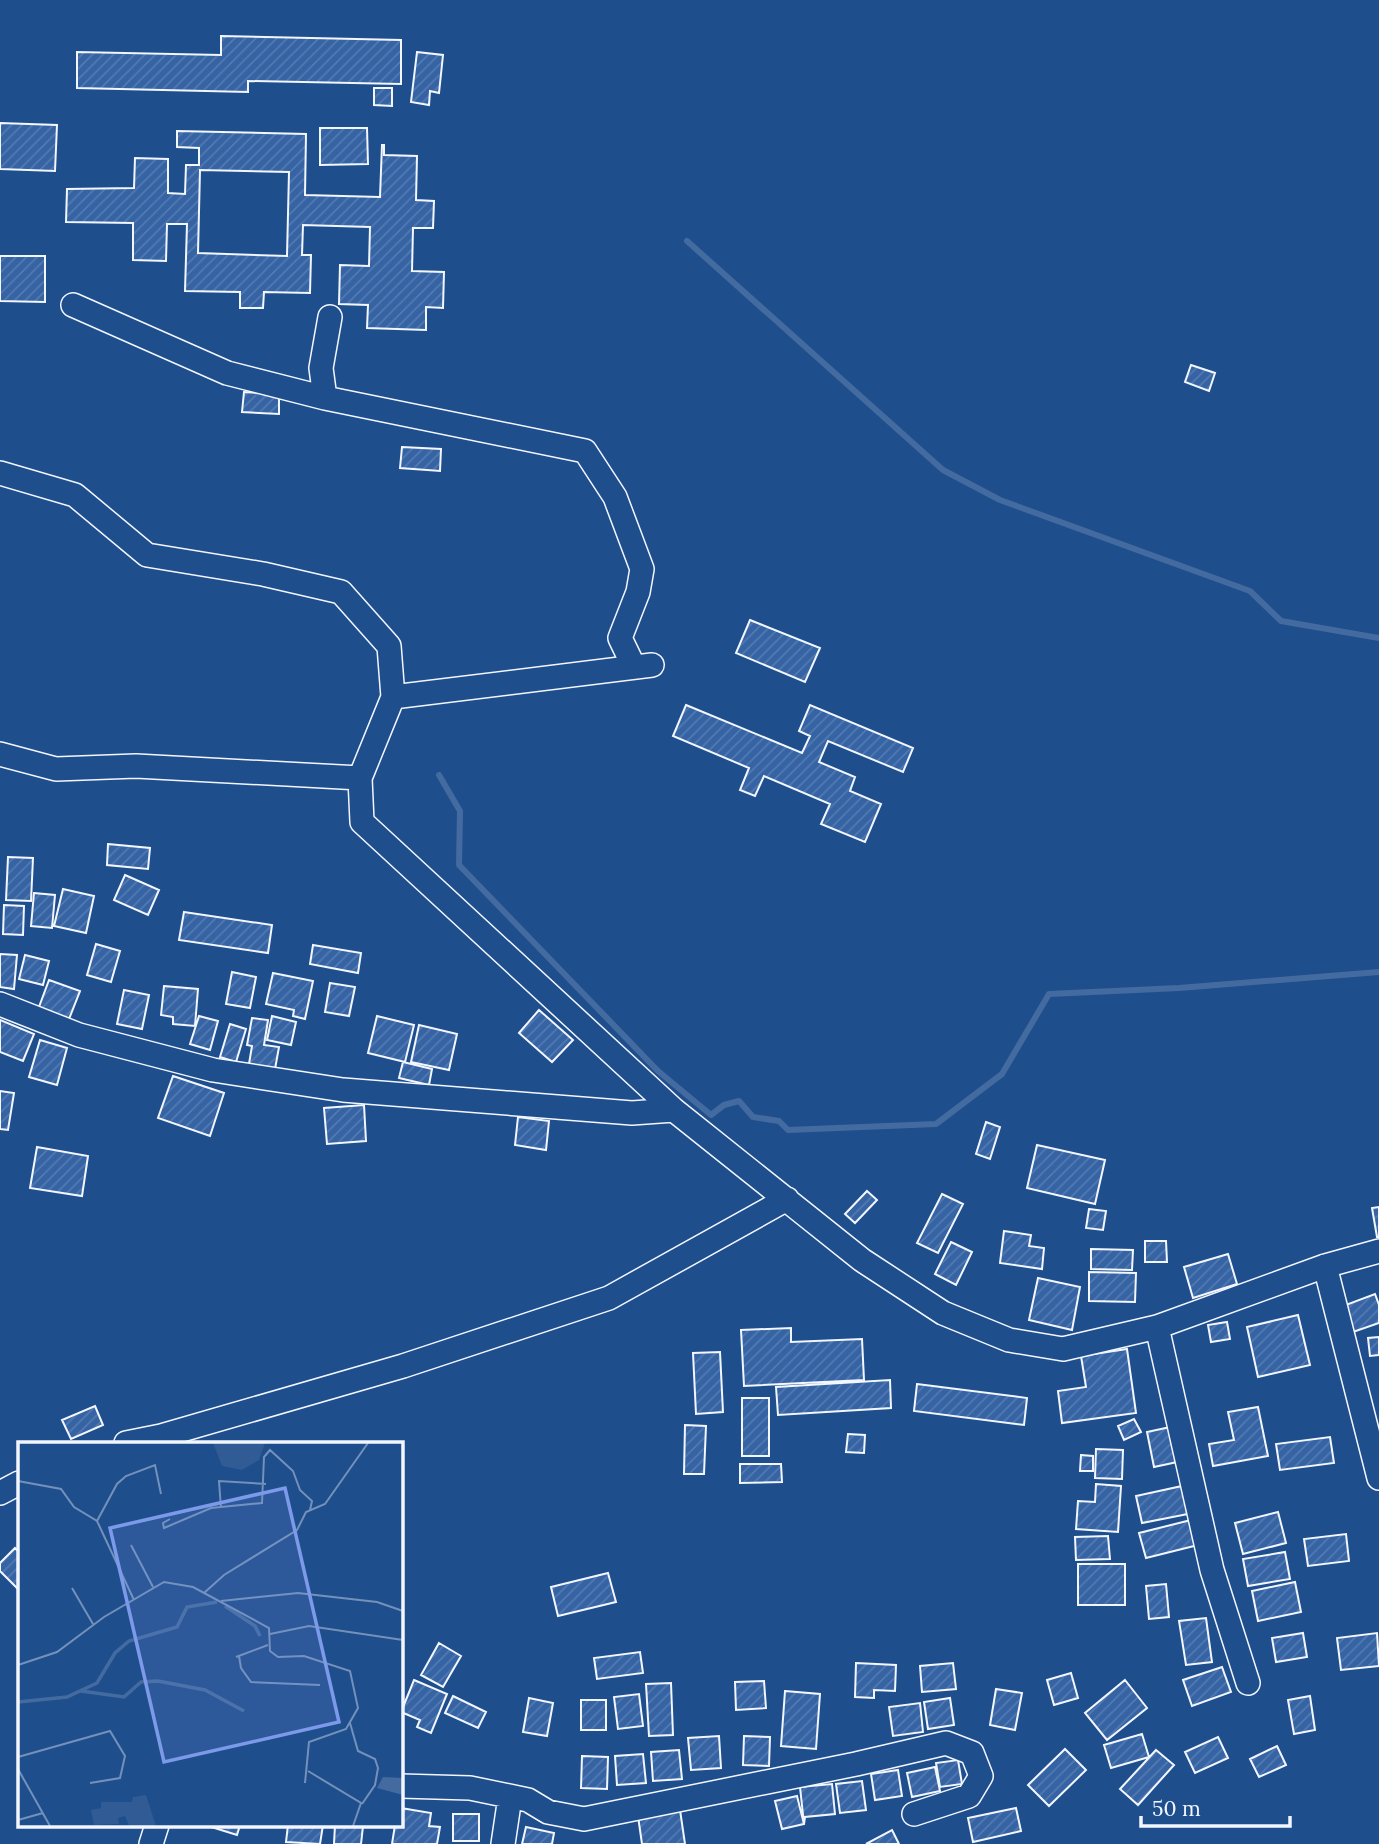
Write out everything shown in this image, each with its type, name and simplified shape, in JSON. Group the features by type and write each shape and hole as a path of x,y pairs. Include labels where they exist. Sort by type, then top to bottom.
{"street":[{"path":"73,305 227,373 325,398 585,451 615,497 642,569 638,592 620,638 643,666 393,697"},
{"path":"325,398 321,368 330,317"},
{"path":"0,472 75,495 147,555 262,574 341,592 388,646 393,697 360,778 362,822 674,1110 862,1260 943,1313 1009,1340 1063,1349 1157,1327 1325,1266 1379,1251"},
{"path":"0,754 56,769 136,766 227,773 360,778"},
{"path":"0,1004 79,1035 200,1066 317,1086 632,1113 674,1110"},
{"path":"130,1442 403,1366 609,1298 787,1199"},
{"path":"1325,1266 1379,1478"},
{"path":"1157,1327 1212,1570 1248,1683"},
{"path":"0,1493 18,1483"},
{"path":"402,1786 470,1788 528,1800 548,1812 584,1819 856,1765 946,1743 972,1753 981,1776 969,1796 914,1814"},
{"path":"503,1844 510,1797"},
{"path":"151,1844 157,1826"}],"building":[{"path":"221,36 401,40 401,84 248,81 248,92 77,88 77,52 221,55"},
{"path":"417,52 443,55 439,93 430,91 429,105 411,102"},
{"path":"374,88 392,88 392,106 374,105"},
{"path":"0,123 57,125 55,171 0,169"},
{"path":"320,128 367,128 368,164 320,165"},
{"path":"177,131 306,134 305,195 380,197 382,145 384,155 417,156 416,200 434,201 433,228 413,228 412,271 444,272 443,308 426,307 426,330 367,328 368,305 339,304 340,265 369,266 370,227 303,225 302,255 311,255 310,293 264,292 263,308 240,308 240,292 185,291 187,224 167,224 166,261 133,260 133,223 66,222 67,189 134,188 135,158 168,159 168,193 185,194 186,165 199,165 199,148 177,147","holes":["200,170 289,172 287,256 198,253"]},
{"path":"0,256 45,256 45,302 0,301"},
{"path":"1191,365 1215,373 1209,391 1185,382"},
{"path":"244,392 279,394 279,414 242,412"},
{"path":"402,447 441,449 440,471 400,468"},
{"path":"750,620 820,648 805,682 736,653"},
{"path":"686,705 802,753 810,736 799,731 810,705 913,748 903,772 828,741 819,762 855,777 850,791 881,804 865,842 821,824 830,804 764,776 755,796 740,790 749,768 673,736"},
{"path":"108,844 150,848 148,869 107,865"},
{"path":"8,857 33,858 31,901 6,900"},
{"path":"125,875 159,890 148,915 114,900"},
{"path":"63,889 94,896 86,933 54,926"},
{"path":"34,893 55,895 52,928 31,926"},
{"path":"4,905 24,906 23,935 3,934"},
{"path":"184,912 272,925 268,953 179,940"},
{"path":"96,944 120,951 111,982 87,975"},
{"path":"313,945 361,953 358,973 310,964"},
{"path":"0,954 17,955 14,989 0,987"},
{"path":"25,955 49,961 43,985 19,979"},
{"path":"232,972 256,977 250,1008 226,1004"},
{"path":"273,973 313,981 305,1019 293,1016 294,1010 266,1004"},
{"path":"49,980 80,991 69,1019 39,1007"},
{"path":"330,983 355,987 349,1016 325,1012"},
{"path":"164,986 198,989 195,1026 173,1024 173,1017 161,1015"},
{"path":"124,990 149,995 142,1029 117,1024"},
{"path":"539,1010 573,1040 552,1062 519,1033"},
{"path":"199,1016 218,1021 210,1050 190,1044"},
{"path":"272,1016 296,1022 291,1045 267,1040"},
{"path":"377,1016 414,1025 405,1062 368,1053"},
{"path":"252,1018 268,1020 264,1045 279,1047 275,1069 249,1064 252,1046 247,1045"},
{"path":"0,1020 34,1034 23,1061 0,1052"},
{"path":"230,1024 246,1029 236,1062 220,1057"},
{"path":"419,1025 457,1034 449,1070 411,1062"},
{"path":"40,1040 67,1048 57,1085 29,1077"},
{"path":"403,1062 432,1069 429,1085 399,1078"},
{"path":"173,1076 224,1093 210,1136 158,1118"},
{"path":"0,1091 14,1093 8,1130 0,1129"},
{"path":"364,1105 366,1141 327,1144 324,1108"},
{"path":"518,1117 549,1121 546,1150 515,1145"},
{"path":"986,1122 1000,1127 990,1159 976,1154"},
{"path":"1037,1145 1105,1160 1095,1204 1027,1188"},
{"path":"37,1147 88,1156 82,1196 30,1188"},
{"path":"867,1191 877,1200 855,1223 845,1214"},
{"path":"942,1194 963,1204 938,1253 917,1243"},
{"path":"1379,1207 1379,1237 1377,1237 1372,1208"},
{"path":"1089,1209 1106,1211 1103,1230 1086,1228"},
{"path":"1004,1231 1031,1235 1029,1246 1044,1248 1042,1269 1000,1263"},
{"path":"1145,1241 1166,1241 1167,1262 1145,1262"},
{"path":"951,1242 972,1252 956,1285 935,1274"},
{"path":"1091,1249 1133,1250 1132,1270 1091,1269"},
{"path":"1228,1254 1237,1284 1193,1298 1184,1267"},
{"path":"1089,1272 1136,1273 1135,1302 1089,1301"},
{"path":"1038,1278 1080,1287 1072,1330 1029,1320"},
{"path":"1375,1294 1379,1305 1379,1323 1353,1332 1343,1306"},
{"path":"1298,1315 1310,1365 1258,1377 1247,1327"},
{"path":"1227,1322 1230,1339 1211,1342 1208,1325"},
{"path":"791,1328 791,1342 862,1339 864,1380 744,1386 741,1330"},
{"path":"1379,1337 1379,1355 1370,1356 1368,1338"},
{"path":"1127,1349 1136,1413 1062,1423 1058,1391 1086,1387 1081,1356"},
{"path":"720,1352 723,1412 696,1414 693,1353"},
{"path":"890,1380 891,1408 778,1415 776,1387"},
{"path":"917,1384 1027,1398 1024,1425 914,1411"},
{"path":"742,1398 769,1398 769,1456 742,1456"},
{"path":"95,1406 103,1425 71,1439 62,1420"},
{"path":"1258,1407 1268,1456 1213,1466 1209,1444 1234,1440 1228,1412"},
{"path":"1134,1419 1141,1432 1124,1440 1118,1426"},
{"path":"685,1425 706,1426 704,1474 684,1474"},
{"path":"1175,1426 1182,1461 1154,1467 1147,1432"},
{"path":"848,1434 865,1435 864,1453 846,1452"},
{"path":"1330,1437 1334,1463 1280,1470 1276,1444"},
{"path":"1096,1449 1123,1450 1122,1479 1095,1478"},
{"path":"1081,1455 1093,1456 1093,1471 1080,1471"},
{"path":"740,1464 781,1464 782,1482 740,1483"},
{"path":"1096,1484 1121,1486 1118,1532 1076,1529 1078,1501 1095,1502"},
{"path":"1182,1486 1188,1514 1142,1523 1136,1496"},
{"path":"1278,1512 1286,1543 1243,1554 1235,1523"},
{"path":"1195,1519 1202,1544 1146,1558 1139,1533"},
{"path":"1346,1534 1349,1561 1308,1566 1304,1539"},
{"path":"1108,1536 1110,1559 1076,1560 1075,1537"},
{"path":"15,1548 18,1551 18,1589 0,1571 0,1563"},
{"path":"1285,1552 1290,1579 1248,1586 1243,1559"},
{"path":"1078,1564 1125,1564 1125,1605 1078,1605"},
{"path":"608,1573 616,1602 558,1616 551,1587"},
{"path":"1295,1582 1301,1612 1258,1621 1252,1591"},
{"path":"1166,1584 1169,1617 1149,1619 1146,1586"},
{"path":"1206,1618 1212,1662 1186,1665 1179,1621"},
{"path":"1303,1633 1307,1657 1276,1662 1272,1638"},
{"path":"1377,1633 1379,1666 1341,1670 1337,1638"},
{"path":"439,1643 461,1656 443,1687 421,1675"},
{"path":"640,1652 643,1673 597,1679 594,1658"},
{"path":"856,1663 896,1665 895,1691 874,1690 874,1698 855,1697"},
{"path":"953,1663 956,1689 922,1692 920,1666"},
{"path":"1222,1667 1231,1692 1192,1706 1183,1680"},
{"path":"1071,1673 1078,1698 1054,1705 1047,1680"},
{"path":"414,1680 447,1694 431,1733 417,1727 420,1720 402,1712"},
{"path":"1125,1680 1147,1708 1107,1740 1085,1713"},
{"path":"764,1681 766,1708 736,1710 735,1682"},
{"path":"671,1683 673,1735 649,1736 646,1684"},
{"path":"996,1689 1022,1693 1015,1730 990,1725"},
{"path":"785,1691 820,1694 816,1749 781,1746"},
{"path":"639,1694 643,1726 618,1729 614,1697"},
{"path":"453,1696 486,1712 478,1728 445,1713"},
{"path":"1310,1696 1315,1730 1294,1734 1288,1700"},
{"path":"529,1698 553,1703 547,1736 523,1732"},
{"path":"950,1698 954,1725 928,1729 924,1702"},
{"path":"581,1700 606,1700 606,1730 581,1730"},
{"path":"920,1703 923,1732 893,1736 889,1707"},
{"path":"1142,1734 1149,1757 1111,1768 1104,1745"},
{"path":"719,1736 721,1768 691,1770 688,1738"},
{"path":"744,1736 770,1737 769,1766 743,1765"},
{"path":"1218,1737 1228,1758 1195,1773 1185,1752"},
{"path":"1277,1746 1286,1765 1259,1777 1250,1759"},
{"path":"1065,1749 1086,1770 1049,1806 1028,1785"},
{"path":"679,1750 682,1779 653,1781 651,1752"},
{"path":"1156,1750 1174,1765 1138,1805 1120,1789"},
{"path":"643,1754 646,1783 617,1785 615,1756"},
{"path":"582,1756 608,1757 607,1789 581,1788"},
{"path":"958,1760 962,1784 940,1787 936,1763"},
{"path":"935,1767 940,1791 912,1797 907,1773"},
{"path":"898,1770 902,1796 875,1800 871,1774"},
{"path":"862,1781 866,1810 840,1813 836,1784"},
{"path":"832,1784 835,1814 805,1817 804,1824 800,1787"},
{"path":"797,1796 804,1824 782,1829 775,1801"},
{"path":"402,1808 431,1813 429,1826 440,1827 437,1844 392,1844 395,1826 402,1826"},
{"path":"1016,1808 1021,1831 973,1842 968,1818"},
{"path":"680,1810 685,1844 642,1844 638,1816"},
{"path":"453,1814 479,1814 479,1841 453,1841"},
{"path":"208,1826 240,1826 237,1835"},
{"path":"288,1826 323,1826 320,1844 286,1842"},
{"path":"335,1826 363,1826 361,1844 334,1844"},
{"path":"526,1827 554,1833 552,1844 522,1844"},
{"path":"892,1830 899,1844 866,1844"}],"waterway":[{"path":"687,241 943,470 1000,500 1250,591 1281,621 1379,638"},
{"path":"439,775 460,811 459,865 658,1071 711,1115 724,1105 739,1101 753,1117 779,1121 788,1130 936,1124 1002,1074 1049,994 1179,988 1379,972"}]}
